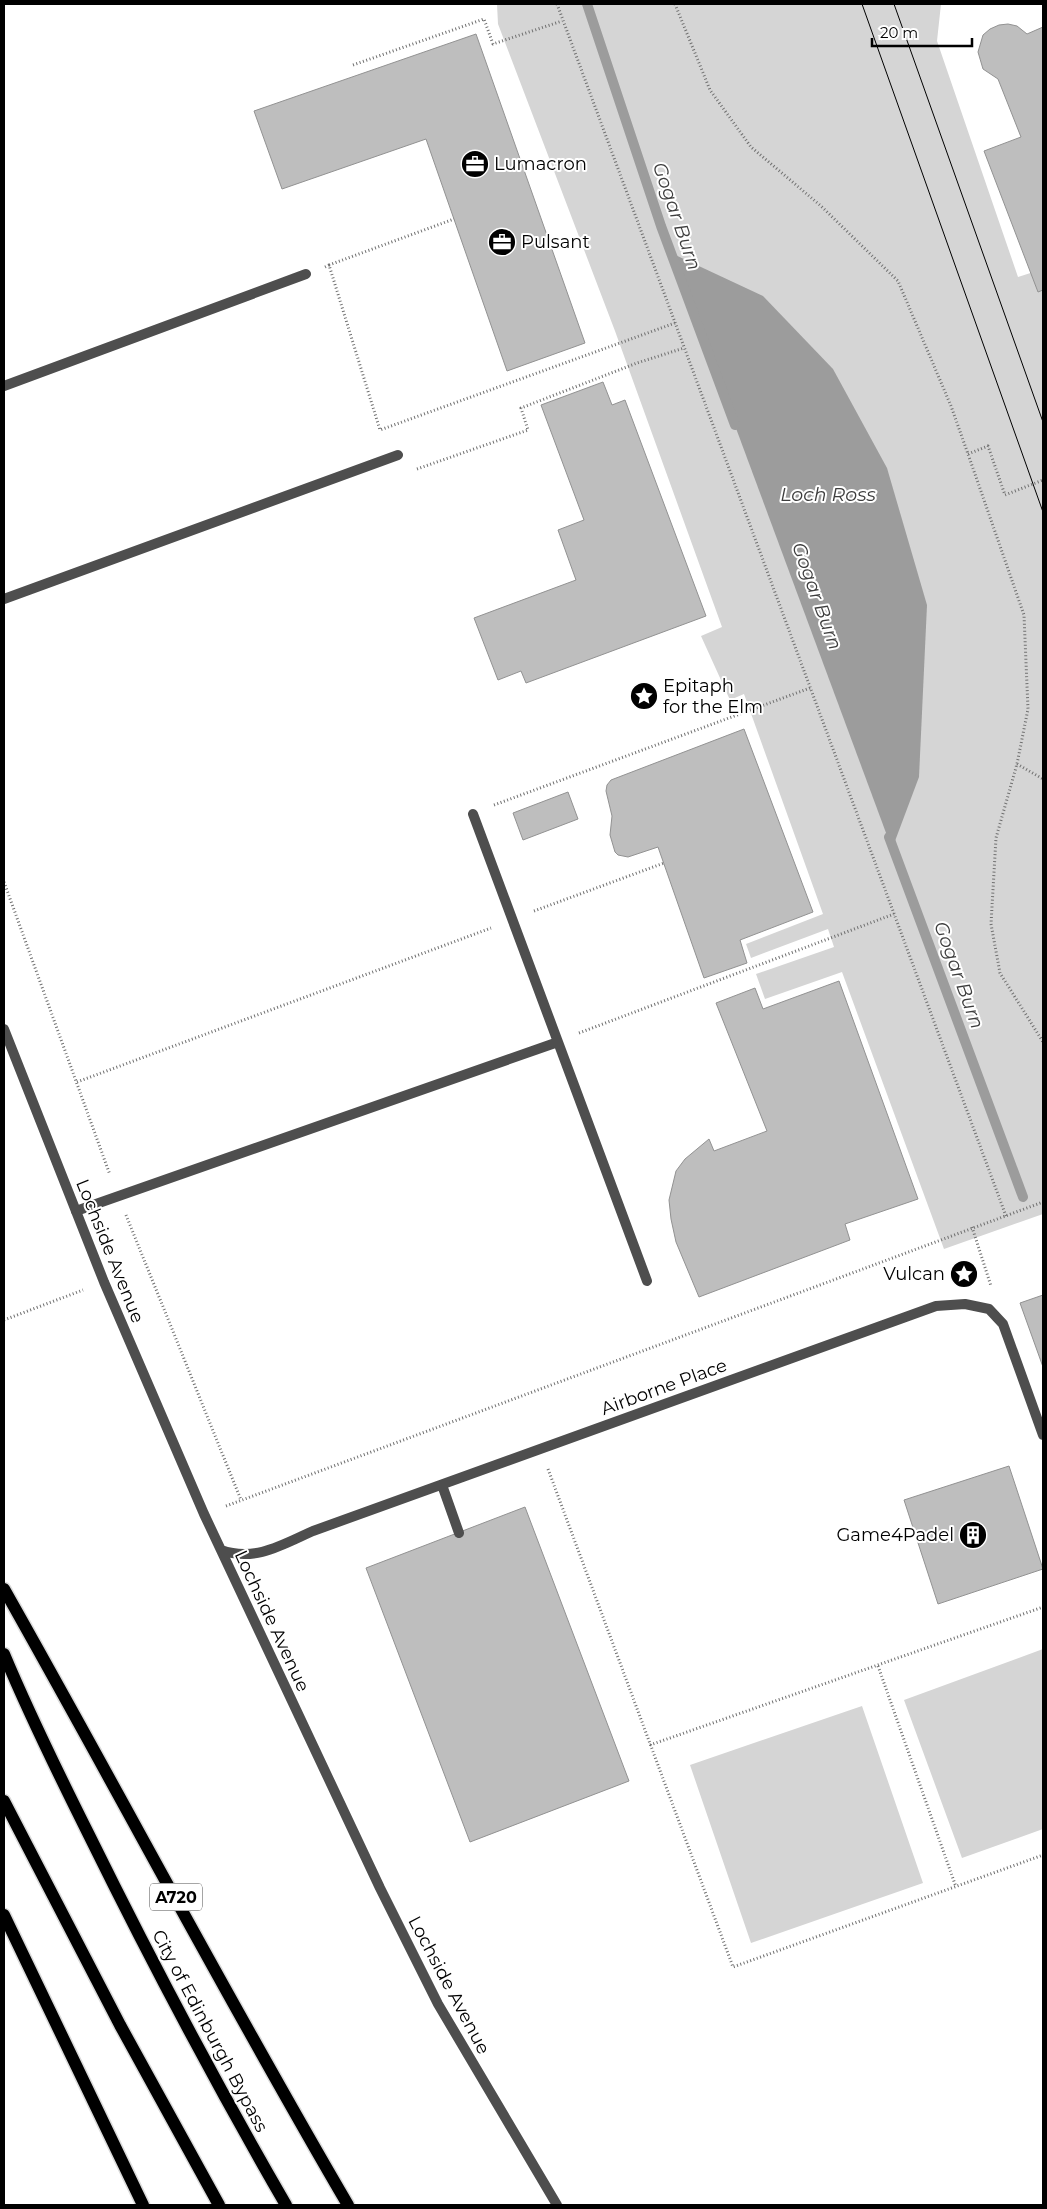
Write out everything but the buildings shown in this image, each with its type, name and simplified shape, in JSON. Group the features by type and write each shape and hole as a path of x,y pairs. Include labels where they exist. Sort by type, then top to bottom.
{"main road":[{"name":"A720","path":"4,1589 108,1772 276,2082 348,2205"},
{"name":"City of Edinburgh Bypass","path":"4,1654 33,1722 140,1938 224,2096 286,2205"},
{"path":"4,1801 120,2025 219,2205"},
{"path":"4,1915 143,2205"}],"street":[{"path":"4,386 306,274"},
{"path":"4,599 398,455"},
{"path":"473,814 647,1281"},
{"name":"Lochside Avenue","path":"4,1030 104,1282 204,1514 380,1888 438,2004 557,2205"},
{"path":"76,1211 558,1042"},
{"name":"Airborne Place","path":"221,1550 235,1555 252,1555 442,1484 936,1306 965,1304 989,1309 1003,1324 1043,1435"},
{"path":"442,1484 459,1533"}],"path":[{"path":"556,4 1006,1216"},
{"path":"676,4 710,90 751,146 821,206 898,281 951,406 968,454 1024,615 1028,709 1017,764 996,838 991,924 1000,973 1043,1042"},
{"path":"353,65 484,19 493,44 562,21"},
{"path":"306,274 454,219"},
{"path":"329,265 380,430 675,323"},
{"path":"413,470 528,430 521,408 637,363 684,348"},
{"path":"968,454 988,446 1005,495 1043,480"},
{"path":"473,814 810,688"},
{"path":"1017,764 1043,779"},
{"path":"77,1082 664,863"},
{"path":"558,1042 894,914"},
{"path":"204,1514 1043,1202"},
{"path":"972,1227 1003,1324"},
{"path":"4,1320 104,1282"},
{"path":"541,1449 733,1967 1043,1855"},
{"path":"650,1745 1043,1607"},
{"path":"878,1666 956,1887"}],"shaded area":[{"path":"497,4 941,4 937,41 1018,277 1043,269 1043,1214 944,1249 842,972 765,999 756,974 834,947 828,929 751,958 746,944 823,914 744,694 730,700 701,636 722,627 615,331 498,24"},
{"path":"1043,1649 1043,1829 962,1858 904,1700"},
{"path":"862,1706 923,1883 751,1943 690,1765"}],"water":[{"name":"Loch Ross","path":"671,253 763,296 833,369 887,468 927,605 919,777 892,849"}],"waterway":[{"name":"Gogar Burn","path":"587,4 661,226 735,425"},
{"name":"Gogar Burn","path":"889,837 1023,1197"}],"tram line":[{"path":"862,4 1043,512"},
{"path":"894,4 1043,422"}],"place":[{"name":"Lumacron","path":"475,164"},
{"name":"Pulsant","path":"502,242"},
{"name":"Epitaph for the Elm","path":"644,696"},
{"name":"Vulcan","path":"964,1274"},
{"name":"Game4Padel","path":"973,1535"}]}
